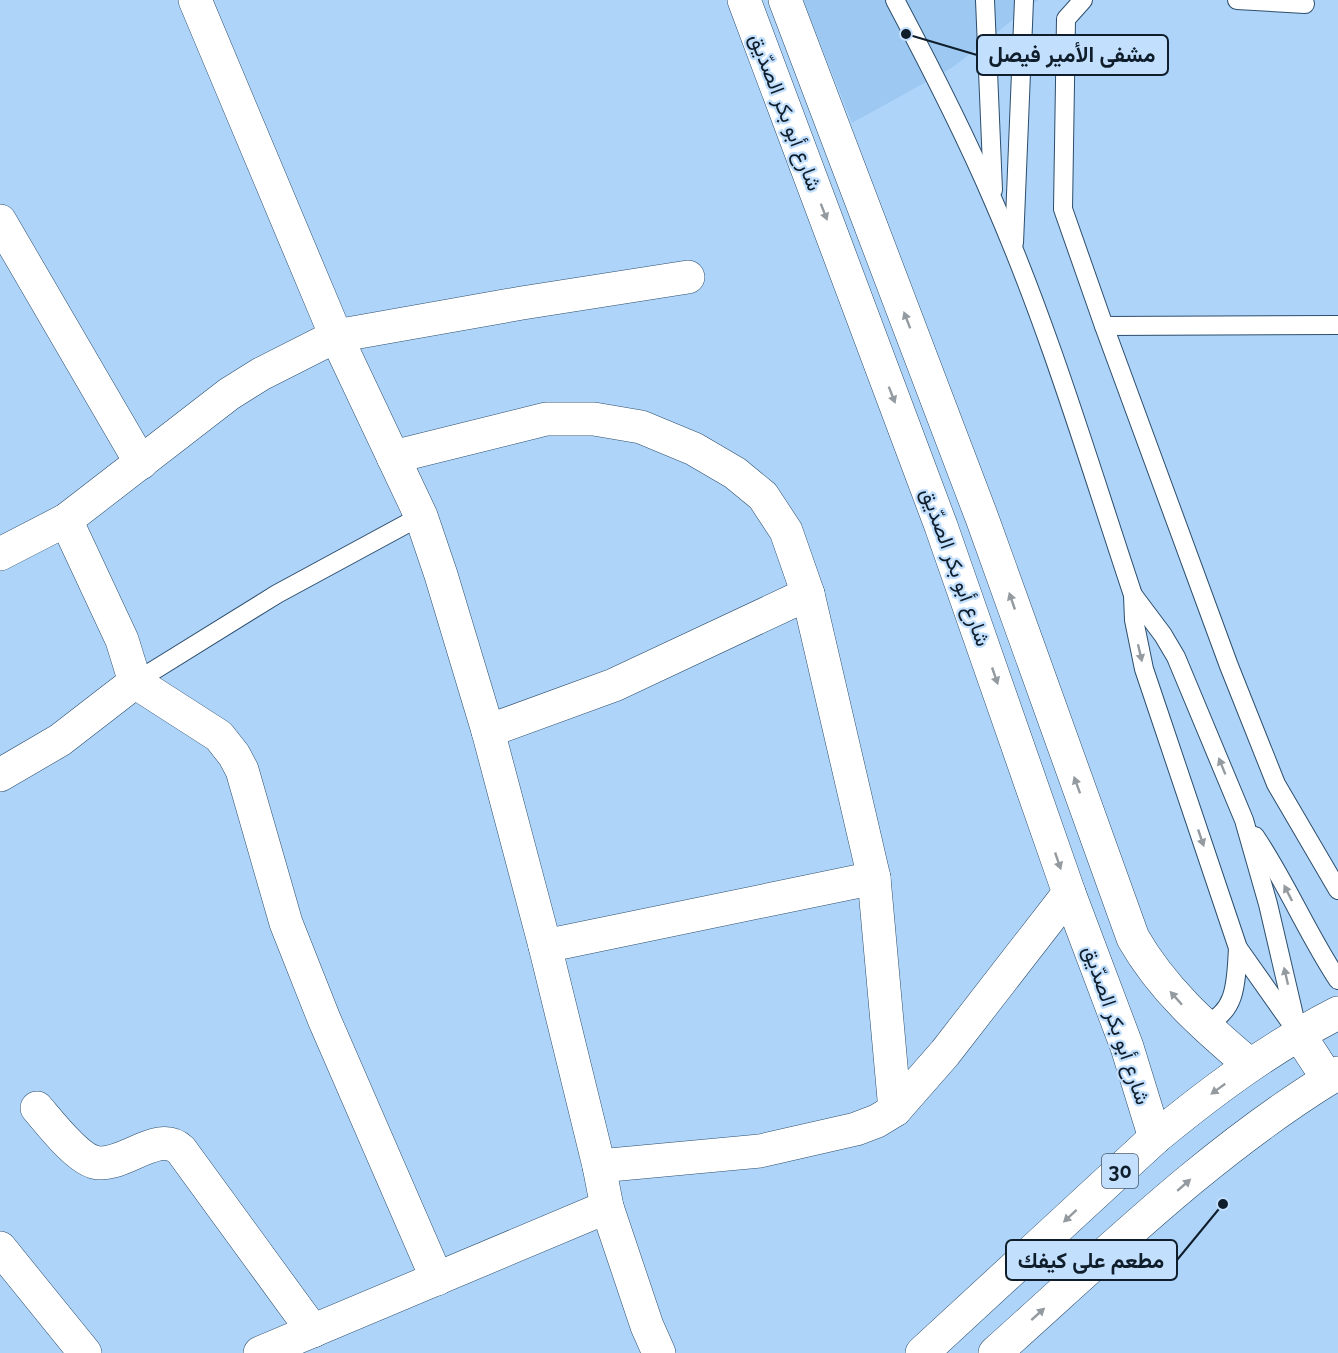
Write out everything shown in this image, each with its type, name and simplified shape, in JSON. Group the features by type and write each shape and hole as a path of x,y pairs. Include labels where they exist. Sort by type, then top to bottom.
{"street":[{"name":"شارع أبو بكر الصدّيق","path":"744,0 941,526 1070,893 1127,1047 1155,1138"},
{"name":"شارع أبو بكر الصدّيق","path":"785,0 982,518 1133,938 1147,963 1179,1002 1250,1065"},
{"path":"206,4 336,336 421,516 441,575 488,731 545,946 607,1207 658,1353"},
{"path":"0,221 141,463"},
{"path":"0,554 66,520 229,394 261,374 336,336 688,277"},
{"path":"393,456 546,419 594,419 641,427 694,449 735,473 763,496 786,531 808,594 874,878 895,1110"},
{"path":"66,520 122,640 135,682 219,736 242,770 286,922 324,1019 437,1279"},
{"path":"488,731 614,685 808,594"},
{"path":"0,776 60,740 135,682"},
{"path":"545,946 874,878"},
{"path":"599,1166 760,1151 856,1129 877,1121 895,1110 945,1053 1070,893"},
{"name":"30","path":"922,1353 1155,1138 1194,1106 1298,1033 1338,1013"},
{"path":"1298,1033 1333,1076"},
{"name":"30","path":"994,1353 1190,1179 1250,1132 1333,1076"},
{"path":"37,1108 65,1141 94,1163 120,1158 168,1142 175,1144 313,1331"},
{"path":"260,1353 607,1207"},
{"path":"0,1248 85,1353"}],"lane":[{"path":"895,0 960,125 994,201 1053,357 1133,595 1134,620 1144,669 1238,948 1298,1033"},
{"path":"985,0 994,201"},
{"path":"1014,250 1024,0"},
{"path":"1083,0 1066,19 1063,209 1229,666 1276,784 1338,890"},
{"path":"1237,0 1305,4"},
{"path":"1104,326 1338,325"},
{"path":"135,682 277,594 421,516"},
{"path":"1133,595 1154,621 1176,657 1244,820 1268,904 1298,1033"},
{"path":"1244,820 1273,862 1317,948 1338,980"},
{"path":"1204,1024 1216,1020 1231,1003 1236,980 1238,948"}],"shaded area":[{"path":"803,0 1038,0 953,67 852,123"}],"place":[{"name":"مشفى الأمير فيصل","path":"906,34"},
{"name":"مطعم على كيفك","path":"1223,1204"}]}
